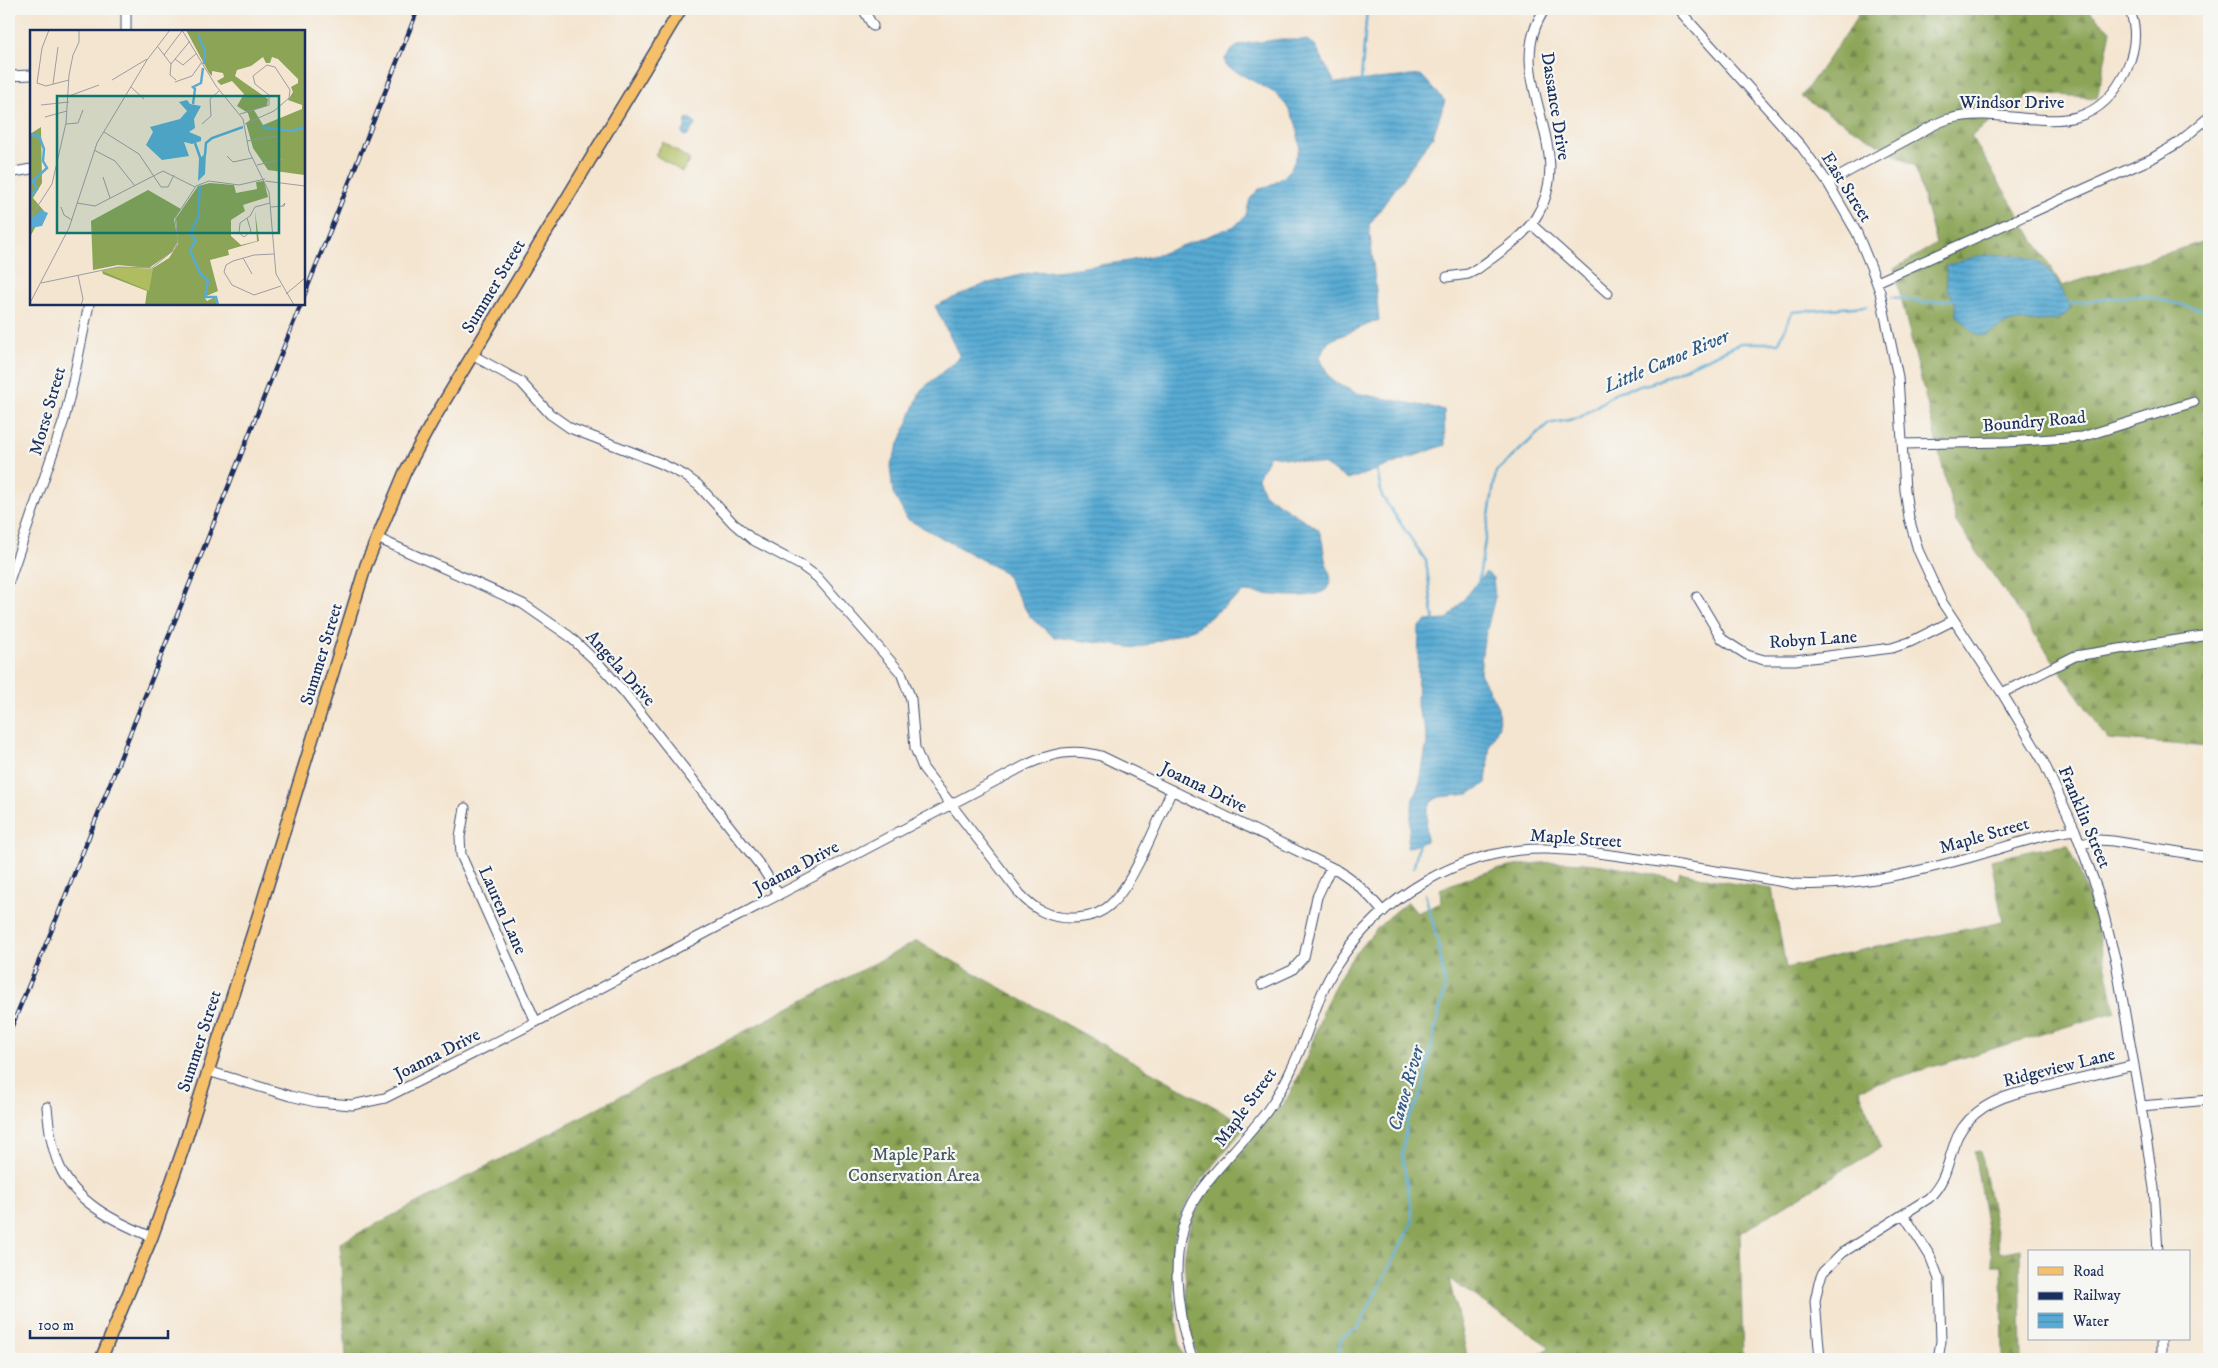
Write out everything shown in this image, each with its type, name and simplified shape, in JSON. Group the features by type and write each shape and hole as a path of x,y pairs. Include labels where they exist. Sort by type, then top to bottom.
{"main road":[{"name":"Summer Street","path":"102,1359 152,1237 208,1071 255,926 366,565 377,538 414,455 472,355 681,9"}],"street":[{"path":"126,9 126,30"},
{"path":"863,9 874,26"},
{"name":"Dassance Drive","path":"1447,277 1468,274 1476,270 1531,224 1545,201 1551,180 1550,149 1529,65 1533,30 1545,9"},
{"name":"East Street","path":"1678,9 1800,146 1828,183 1857,233 1877,282 1891,338 1898,377 1902,426"},
{"name":"Windsor Drive","path":"1828,183 1948,119 1980,115 2055,121 2084,116 2103,102 2118,85 2130,62 2135,35 2129,9"},
{"path":"9,76 30,75"},
{"path":"1877,282 2151,159 2178,143 2209,117"},
{"path":"9,173 30,169"},
{"path":"1531,224 1608,293"},
{"name":"Morse Street","path":"9,581 64,420 89,305"},
{"path":"472,355 521,382 550,414 570,428 655,461 684,475 698,485 733,523 753,540 802,566 817,577 901,673 911,699 914,739 918,758 923,768 1015,888 1032,906 1056,917 1076,918 1101,911 1115,900 1126,884 1172,790"},
{"name":"Boundry Road","path":"1902,444 2007,442 2077,437 2194,402"},
{"name":"Franklin Street","path":"1902,426 1905,490 1913,533 1934,586 2043,762 2075,830 2093,875 2110,936 2134,1064 2154,1188 2158,1250"},
{"name":"Angela Drive","path":"377,538 523,604 554,625 585,650 625,693 757,862 779,894"},
{"name":"Robyn Lane","path":"1697,597 1722,639 1748,655 1764,660 1795,660 1892,648 1910,642 1954,620"},
{"path":"2002,693 2075,656 2209,635"},
{"name":"Joanna Drive","path":"208,1071 305,1100 335,1104 363,1103 396,1093 1045,757 1067,752 1080,751 1101,756 1331,867 1353,879 1383,912"},
{"name":"Lauren Lane","path":"465,808 460,837 461,855 536,1022"},
{"name":"Maple Street","path":"1192,1359 1183,1332 1178,1284 1180,1238 1187,1215 1198,1193 1260,1120 1276,1098 1290,1072 1320,997 1335,968 1351,945 1383,912 1405,893 1443,872 1477,859 1523,850 1546,849 1604,854 1794,884 1821,884 1861,881 1919,870 1965,859 2042,835 2075,830"},
{"path":"2081,844 2099,840 2113,841 2209,857"},
{"path":"1262,984 1292,970 1304,957 1317,897 1331,867"},
{"name":"Ridgeview Lane","path":"1820,1359 1815,1301 1819,1282 1824,1272 1842,1252 1929,1198 1940,1185 1960,1133 1977,1112 2000,1098 2134,1064"},
{"path":"2141,1106 2209,1100"},
{"path":"47,1107 51,1138 59,1164 75,1189 92,1205 117,1222 152,1237"},
{"path":"1904,1215 1930,1256 1939,1279 1941,1341 1938,1359"},
{"path":"2161,1340 2161,1359"}],"green space":[{"path":"1859,9 2087,9 2111,31 2097,98 2033,93 1971,136 2062,286 2209,240 2209,747 2108,739 1956,522 1894,269 1936,244 1915,166 1801,97 1857,18"},
{"path":"663,142 690,160 682,172 655,155"},
{"path":"2068,845 2091,906 2115,1012 1859,1089 1881,1147 1740,1233 1743,1359 1531,1359 1550,1347 1449,1279 1468,1359 1198,1359 1189,1331 1184,1257 1189,1230 1195,1213 1206,1194 1279,1106 1281,1108 1295,1084 1331,993 1348,963 1370,936 1408,902 1417,913 1441,902 1440,889 1479,874 1520,865 1561,862 1581,863 1678,879 1680,872 1724,882 1772,889 1786,968 1852,952 2003,922 1991,860 2033,850"},
{"name":"Maple Park Conservation Area","path":"917,941 1247,1125 1202,1179 1184,1208 1178,1224 1173,1253 1174,1291 1178,1334 1185,1359 346,1359 340,1243"},
{"path":"1980,1151 2000,1253 2020,1249 2022,1359 2003,1359 2002,1265 1993,1265 1974,1152"}],"water":[{"path":"1273,40 1306,40 1314,44 1335,83 1421,75 1445,101 1433,136 1369,225 1379,320 1329,341 1319,358 1332,381 1356,393 1444,410 1445,445 1348,480 1325,465 1270,455 1258,477 1264,494 1318,529 1331,579 1330,585 1324,591 1304,596 1244,592 1194,629 1137,648 1054,637 1030,617 1004,572 907,519 893,493 890,466 921,390 960,357 935,306 985,284 1033,272 1055,271 1129,261 1160,254 1235,226 1246,215 1250,199 1259,189 1268,187 1284,177 1292,167 1300,147 1296,123 1286,105 1275,93 1226,66 1225,59 1230,52 1240,45"},
{"path":"689,118 696,123 688,135 685,136 682,133 686,120"},
{"path":"2007,255 2033,260 2054,278 2064,293 2071,310 2056,320 2008,322 1985,336 1974,333 1957,316 1955,302 1947,287 1946,276 1947,266 1977,256"},
{"path":"1486,572 1493,578 1495,597 1483,645 1480,673 1498,707 1499,726 1490,745 1486,783 1469,794 1439,797 1431,802 1427,811 1426,841 1407,848 1413,799 1420,782 1427,742 1425,728 1417,707 1419,627 1427,621 1447,620"}],"waterway":[{"name":"Canoe River","path":"1361,81 1367,9"},
{"name":"Little Canoe River","path":"2066,304 2139,295 2209,311"},
{"name":"Little Canoe River","path":"1892,297 1926,303 1955,299"},
{"name":"Little Canoe River","path":"1478,584 1496,472 1548,424 1579,418 1619,391 1652,383 1741,343 1779,343 1792,312 1866,306"},
{"name":"Canoe River","path":"1377,470 1382,496 1426,561 1434,622"},
{"name":"Canoe River","path":"1414,867 1419,842"},
{"name":"Canoe River","path":"1338,1359 1341,1338 1358,1328 1413,1221 1402,1155 1407,1120 1420,1098 1445,986 1438,942 1425,894"}],"railway":[{"path":"305,293 418,9"},
{"path":"9,1033 301,305"}]}
